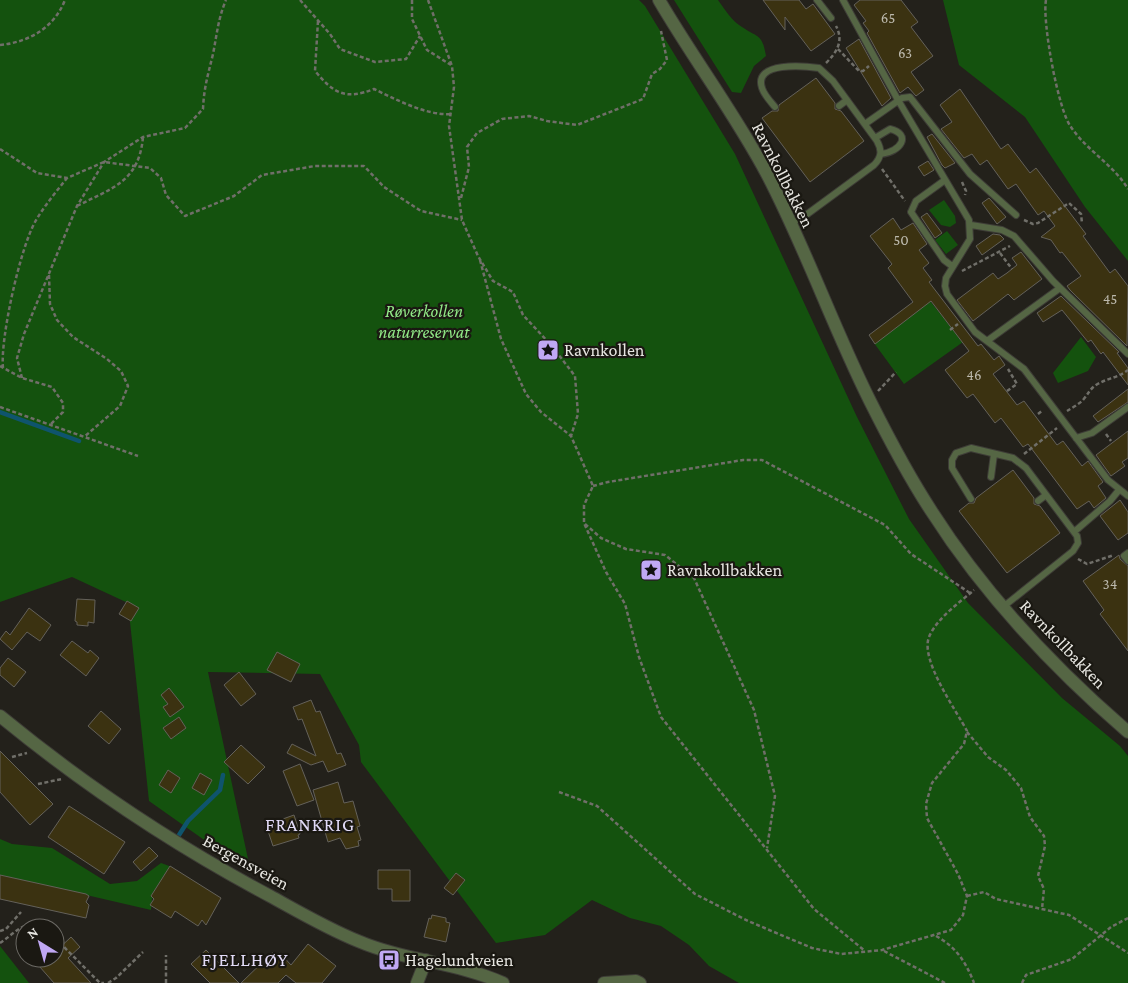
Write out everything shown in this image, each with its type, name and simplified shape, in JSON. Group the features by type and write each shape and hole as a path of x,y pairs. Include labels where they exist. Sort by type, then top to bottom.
{"street":[{"name":"Ravnkollbakken","path":"659,0 759,158 869,399 920,493 1003,607 1060,669 1128,732"},
{"name":"Bergensveien","path":"0,716 111,800 213,866 356,940 385,950 477,972 503,983"},
{"path":"417,983 426,960"},
{"path":"604,983 636,981 640,983"}],"lane":[{"path":"817,0 831,18"},
{"path":"843,0 971,226 970,240 946,278 946,290 975,332 1013,359 1028,374 1108,480 1128,495"},
{"path":"775,108 762,88 762,80 765,73 777,67 819,68 829,76 865,124 875,138 881,154"},
{"path":"865,124 905,96 912,99 970,174 1016,215"},
{"path":"838,106 847,100"},
{"path":"790,224 806,215 874,165 881,154 896,151 900,145 901,138 897,132 890,129 875,138"},
{"path":"945,180 916,201 911,212 944,260 952,266"},
{"path":"971,226 1006,231 1018,240 1060,288 1128,354"},
{"path":"988,341 1060,288"},
{"path":"1076,438 1092,433 1128,407"},
{"path":"972,499 953,472 951,464 953,457 967,448 1017,460 1046,494 1074,532 1078,543 1070,554 1003,607"},
{"path":"991,477 994,454"},
{"path":"1074,532 1110,501 1119,490"},
{"path":"1038,501 1046,494"}],"path":[{"path":"0,45 18,43 50,25 65,0"},
{"path":"50,425 63,412 63,403 52,387 22,378 1,367 0,355 8,304 34,223 67,178 104,162 144,137 185,128 203,109 204,86 213,53 218,20 226,0"},
{"path":"300,0 340,49 375,62 406,59 420,36"},
{"path":"412,0 412,19 427,50 452,66"},
{"path":"428,0 452,66 454,88 449,126 462,220 478,256 493,281 514,292 523,316 552,346 575,376 578,414 571,436"},
{"path":"1046,0 1046,19 1064,113 1069,126 1078,137 1114,169 1128,189"},
{"path":"819,68 838,49 840,36 831,18"},
{"path":"318,21 315,71 340,94 357,96 374,89 423,109 443,115 451,114"},
{"path":"460,200 469,167 467,147 477,133 502,119 529,116 547,121 577,125 643,99 652,74 660,69 667,60 660,26"},
{"path":"838,49 860,72 877,61"},
{"path":"77,206 121,184 136,167 142,153 144,137"},
{"path":"0,149 36,173 67,178"},
{"path":"104,162 150,168 161,178 166,195 185,216 234,196 262,175 316,166 364,166 384,187 421,211 462,220"},
{"path":"22,378 17,358 24,334 77,206 104,162"},
{"path":"881,167 907,204"},
{"path":"1016,215 1033,224 1038,223 1070,202 1081,214 1082,223"},
{"path":"952,266 962,271 967,270 1000,253 1018,240"},
{"path":"1000,253 1012,269"},
{"path":"478,256 501,339 526,394 540,412 571,436 593,486 584,505 584,522 606,572 625,604 638,657 661,717 814,909 865,951"},
{"path":"49,274 50,304 57,320 73,337 107,359 121,371 128,386 120,406 84,437"},
{"path":"1007,391 1018,382 1008,372 1013,359"},
{"path":"1017,460 1082,400 1087,393 1109,378 1119,376 1128,370"},
{"path":"869,399 896,372"},
{"path":"0,407 138,456"},
{"path":"593,486 743,460 762,460 885,525 912,554 970,594"},
{"path":"584,522 601,538 626,549 665,555 694,578 754,710 775,796 767,850"},
{"path":"1070,554 1086,564 1115,554 1127,557"},
{"path":"983,582 938,622 928,638 928,660 967,731 988,758 1006,770 1021,788 1030,817 1044,836 1045,846 1038,876 1044,889 1042,910"},
{"path":"559,792 597,806 695,894 748,921 812,948 841,954 882,950 936,936 951,930 963,915 967,896 958,874 928,818 926,804 932,783 964,744 967,731"},
{"path":"12,758 31,752"},
{"path":"38,784 66,779"},
{"path":"967,896 984,892 996,899 1070,915 1099,936 1128,952"},
{"path":"0,931 6,929 21,912"},
{"path":"1022,983 1026,975 1072,958 1099,936 1128,918"},
{"path":"0,943 15,933"},
{"path":"936,936 951,944 967,965 974,983"},
{"path":"65,948 100,983 104,983"},
{"path":"882,950 945,983"},
{"path":"108,983 116,978 143,952"},
{"path":"166,954 166,983"}],"green space":[{"name":"Røverkollen naturreservat","path":"0,0 639,0 645,6 735,154 857,417 909,519 968,603 1062,698 1120,746 1128,756 1128,983 739,983 709,966 689,945 661,926 630,918 592,900 545,935 496,943 361,762 359,745 320,674 208,672 251,873 149,801 128,603 72,577 0,602"},
{"path":"674,0 718,0 735,22 759,37 763,43 766,56 754,66 741,93 732,92"},
{"path":"943,0 1128,0 1128,261 1085,207 1025,117 959,65"},
{"path":"944,200 955,216 956,223 950,227 941,225 929,210"},
{"path":"947,231 958,245 946,254 935,240"},
{"path":"930,301 963,342 904,384 874,343"},
{"path":"1081,337 1096,357 1088,371 1058,383 1053,373"},
{"path":"0,839 12,844 52,848 110,884 137,881 161,863 172,867 152,899 151,910 0,875"},
{"path":"0,946 15,965 15,968 17,968 29,983 0,983"}],"building":[{"path":"763,0 799,0 806,9 813,4 835,34 811,51 785,17 785,30"},
{"path":"860,0 901,0 918,22 911,27 933,56 911,72 924,90 916,96 908,87 900,93 867,33 869,31 863,23 866,21 854,5"},
{"path":"859,39 891,98 882,106 846,48"},
{"path":"816,78 835,103 835,109 841,111 864,141 810,182 762,118 772,111 778,111 779,105"},
{"path":"960,89 1001,149 1008,144 1030,173 1036,168 1086,234 1083,236 1110,273 1115,269 1128,286 1127,346 1067,286 1081,276 1051,240 1041,237 1055,226 1044,211 1038,215 1016,184 1008,189 987,160 980,165 972,154 964,158 941,129 952,122 940,105"},
{"path":"932,134 955,163 945,168 942,165 927,137"},
{"path":"928,161 934,170 924,176 918,167"},
{"path":"989,198 1006,217 997,224 982,203"},
{"path":"927,213 942,233 935,238 921,217"},
{"path":"893,218 901,230 913,223 927,244 919,250 929,263 923,268 932,280 929,282 978,346 981,344 994,360 999,356 1005,365 993,374 1017,405 1024,401 1057,445 1063,441 1082,466 1088,461 1103,482 1098,486 1106,498 1094,508 1089,501 1077,509 1028,444 1023,447 1001,418 995,423 973,394 967,398 945,370 969,351 931,301 875,344 869,335 913,302 888,268 892,264 870,236"},
{"path":"993,234 1000,235 1004,239 982,255 976,246"},
{"path":"1021,252 1042,279 1014,300 1008,294 973,321 957,300 993,273 998,279 1007,273 1017,265 1012,258"},
{"path":"1061,296 1119,352 1117,353 1128,368 1128,385 1103,352 1101,354 1091,340 1088,342 1062,310 1043,322 1037,313"},
{"path":"1128,389 1128,402 1098,422 1093,416"},
{"path":"1128,431 1128,458 1122,462 1125,466 1111,476 1096,455"},
{"path":"1013,470 1034,498 1034,504 1040,506 1060,533 1007,573 959,511 969,503 974,503 976,498"},
{"path":"1120,500 1128,512 1128,533 1118,540 1100,516"},
{"path":"1119,555 1120,559 1128,566 1128,651 1100,614 1104,610 1083,581"},
{"path":"77,599 95,600 94,623 88,622 88,626 77,625 75,621"},
{"path":"127,601 139,608 131,621 119,614"},
{"path":"29,608 51,625 40,641 27,632 12,650 0,639 6,631 10,635"},
{"path":"72,641 88,653 90,650 99,658 86,676 60,655"},
{"path":"277,652 300,664 291,682 267,670"},
{"path":"8,658 26,672 14,687 0,675 0,668"},
{"path":"239,672 256,694 241,706 224,685"},
{"path":"169,688 184,707 170,717 163,707 168,704 161,695"},
{"path":"311,700 316,712 320,711 337,754 341,753 346,765 328,772 323,761 311,765 287,753 292,744 316,756 302,719 298,720 293,707"},
{"path":"101,711 121,729 109,744 88,726"},
{"path":"179,717 186,728 171,739 163,728"},
{"path":"241,745 265,767 248,784 224,762"},
{"path":"0,751 53,804 30,825 0,792"},
{"path":"300,764 314,800 297,806 283,771"},
{"path":"168,770 180,778 171,793 159,785"},
{"path":"200,773 212,780 204,795 192,788"},
{"path":"338,782 344,803 353,801 360,826 357,827 361,840 358,841 359,846 346,849 340,838 328,842 313,790"},
{"path":"69,806 125,842 104,874 48,837"},
{"path":"294,815 300,834 298,835 299,838 273,846 266,825"},
{"path":"149,847 158,856 141,871 133,862"},
{"path":"170,866 221,898 206,925 202,920 198,926 175,911 171,918 150,905 154,899 151,896"},
{"path":"378,870 410,870 410,901 392,901 392,889 378,889"},
{"path":"456,873 465,880 453,895 444,888"},
{"path":"0,875 86,894 89,896 86,902 89,905 86,918 0,899"},
{"path":"432,915 446,918 446,922 450,923 446,942 424,937 429,918 431,919"},
{"path":"71,937 80,947 68,958 91,983 54,983 41,968 65,968 65,943"},
{"path":"308,944 336,966 322,983 296,983 286,975 278,983 241,983 273,952 277,955 280,953 291,965"},
{"path":"206,950 239,983 210,983 191,964"}],"waterway":[{"path":"0,412 79,441"},
{"path":"179,835 188,821 220,790 223,775"}],"place":[{"name":"Ravnkollen","path":"548,350"},
{"name":"Ravnkollbakken","path":"651,570"},
{"name":"Hagelundveien","path":"389,960"}],"district":[{"name":"FRANKRIG","path":"310,824"},
{"name":"FJELLHØY","path":"245,959"}]}
